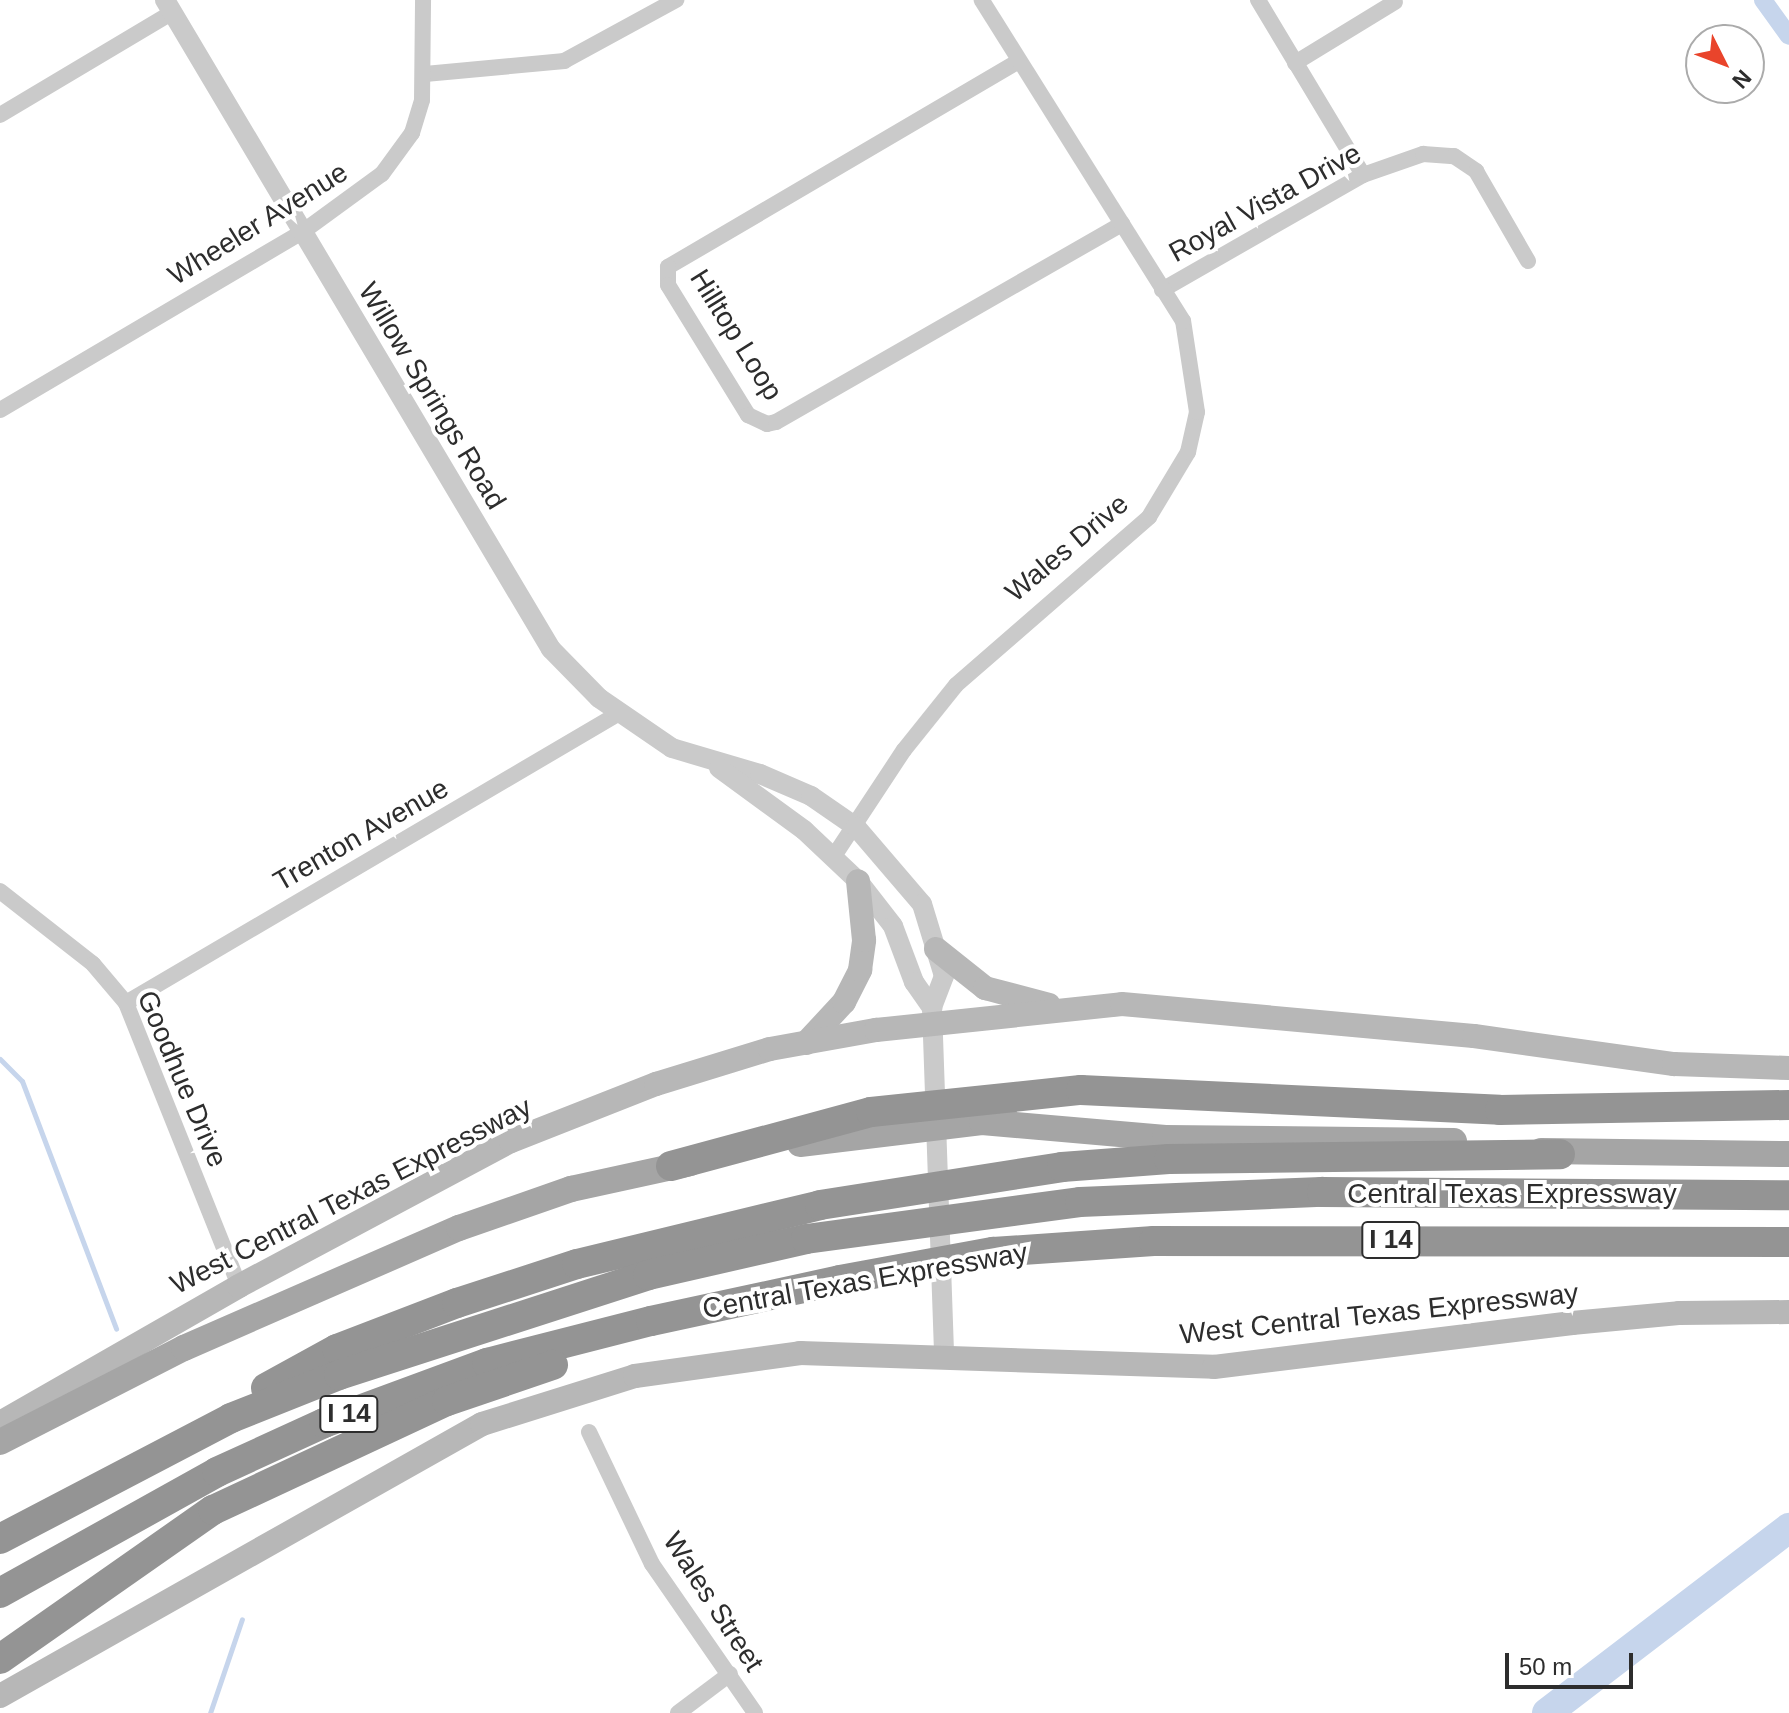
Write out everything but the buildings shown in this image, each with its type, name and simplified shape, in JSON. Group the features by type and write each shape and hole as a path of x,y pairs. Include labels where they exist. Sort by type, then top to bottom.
{"highway":[{"path":"671,1166 871,1112 1066,1091 1500,1110 1789,1105"},
{"path":"231,1418 272,1383 337,1349 457,1303 577,1264 820,1205 1062,1167 1169,1159 1560,1154"},
{"name":"Central Texas Expressway","path":"0,1539 231,1418 339,1375 648,1275 806,1239 1080,1202 1322,1192 1789,1195"},
{"name":"Central Texas Expressway","path":"0,1593 217,1472 324,1423 487,1363 725,1305 993,1252 1154,1241 1789,1242"},
{"path":"0,1659 213,1510 447,1401 725,1305"}],"main road":[{"path":"806,1043 844,1002 860,970 864,940 858,881"},
{"path":"936,949 985,988 1063,1009"},
{"name":"West Central Texas Expressway","path":"2,1421 239,1286 511,1141 656,1084 806,1043 933,1016 1122,1004 1285,1016 1674,1064 1789,1068"},
{"path":"2,1421 329,1281 571,1189 671,1166 865,1132 982,1122 1165,1138 1466,1141 1560,1154 1789,1154"},
{"name":"West Central Texas Expressway","path":"0,1696 482,1424 572,1393 709,1363 800,1353 1214,1367 1572,1323 1679,1313 1789,1312"}],"street":[{"name":"Wheeler Avenue","path":"0,410 301,233 362,191 395,159 417,120 425,74 423,0"},
{"path":"425,74 564,61 676,0"},
{"name":"Wales Drive","path":"834,856 904,750 956,685 1149,517 1188,452 1198,393 1183,321 982,0"},
{"path":"1258,0 1363,175"},
{"path":"1295,63 1395,2"},
{"path":"0,115 169,6"},
{"name":"Willow Springs Road","path":"169,6 301,233 551,649 583,684 672,748 760,774 811,796 856,827 916,894 944,976 933,1016"},
{"name":"Hilltop Loop","path":"1019,61 668,267 668,285 748,415 767,424 776,422 1122,224"},
{"name":"Royal Vista Drive","path":"1162,290 1363,175 1423,154 1454,156 1476,171 1528,261"},
{"name":"Trenton Avenue","path":"126,1003 621,712"},
{"name":"Willow Springs Road","path":"712,762 834,856 858,881 893,926 914,982 933,1016"},
{"name":"Goodhue Drive","path":"0,891 93,964 126,1003 239,1286"},
{"path":"933,1016 944,1357"},
{"name":"Wales Street","path":"589,1432 652,1564 755,1713"},
{"path":"678,1713 730,1674"}],"waterway":[{"path":"1763,0 1789,36"},
{"path":"0,1059 22,1081 116,1329"},
{"path":"1547,1713 1789,1528"},
{"path":"210,1713 242,1619"}]}
